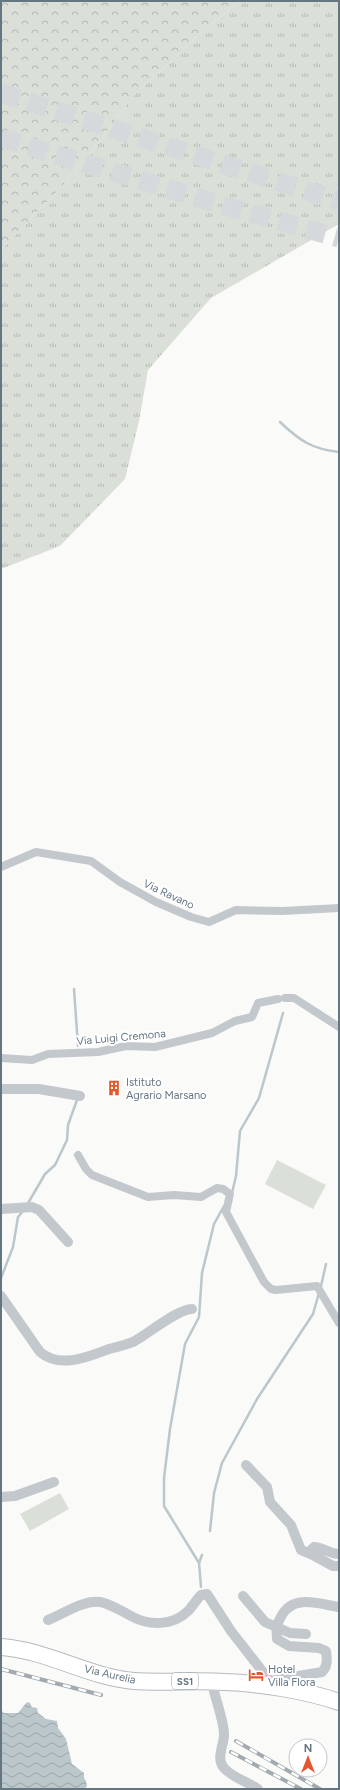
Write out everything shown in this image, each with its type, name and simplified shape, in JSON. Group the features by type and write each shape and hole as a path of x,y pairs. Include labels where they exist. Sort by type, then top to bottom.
{"main road":[{"name":"Via Aurelia","path":"1,1647 33,1652 109,1676 133,1681 267,1684 339,1702"}],"street":[{"name":"Via Ravano","path":"1,867 36,852 91,861 120,882 156,902 191,917 209,922 236,910 283,911 339,908"},
{"name":"Via Luigi Cremona","path":"1,1058 32,1060 48,1054 98,1052 126,1046 155,1047 212,1033 235,1021 252,1017 258,1003 282,998 294,998 339,1027"},
{"path":"1,1089 39,1089 80,1096"},
{"path":"78,1155 86,1169 92,1175 148,1197 174,1195 200,1197 217,1188 223,1189 230,1194 226,1212 264,1282 271,1289 276,1290 303,1286 317,1286 339,1323"},
{"path":"1,1208 32,1207 40,1210 68,1242"},
{"path":"1,1296 40,1352 45,1356 64,1360 85,1359 133,1342 178,1314 192,1309"},
{"path":"246,1465 267,1487 270,1502 291,1525 300,1550 333,1566 339,1566"},
{"path":"1,1497 15,1496 54,1482"},
{"path":"311,1554 311,1550 314,1547 318,1547 331,1554 339,1554"},
{"path":"48,1620 83,1604 99,1602 116,1608 136,1619 155,1623 166,1622 178,1620 202,1595 207,1594 267,1684 322,1672 326,1669 328,1659 326,1651 319,1648 289,1646 277,1639 276,1625 291,1604 306,1601 339,1607"},
{"path":"243,1596 265,1622 276,1625 290,1633 306,1634"},
{"path":"212,1682 224,1735 220,1758 221,1763 224,1769 258,1789"}],"green space":[{"path":"1,1 240,1 199,34 135,94 81,166 1,250"},
{"path":"240,1 339,1 339,224 211,298 148,370 139,421 125,479 60,546 1,569 1,250 81,166 135,94 199,34"},
{"path":"277,1160 326,1185 313,1209 265,1184"},
{"path":"60,1493 69,1509 30,1531 20,1514"}],"water":[{"path":"29,1702 32,1707 37,1708 38,1713 46,1719 57,1721 58,1728 66,1739 72,1764 84,1773 87,1786 85,1789 1,1789 1,1710 4,1713 18,1713 26,1703"}],"waterway":[{"path":"280,422 307,443 321,449 339,452"},
{"path":"74,989 78,1046"},
{"path":"232,1193 236,1176 240,1131 259,1098 283,1013"},
{"path":"27,1205 45,1174 55,1165 67,1140 68,1125 77,1100"},
{"path":"201,1587 199,1563 164,1506 164,1478 170,1429 185,1344 199,1317 202,1273 214,1224 224,1206"},
{"path":"1,1278 13,1247 18,1217 23,1211"},
{"path":"321,1286 326,1264"},
{"path":"210,1531 214,1493 222,1463 257,1399 313,1314 319,1293"},
{"path":"199,1563 202,1555"}],"tunnel":[{"path":"1,93 339,201"},
{"path":"1,138 219,204 339,238"}],"railway":[{"path":"1,1669 101,1695"},
{"path":"236,1741 320,1789"},
{"path":"231,1752 301,1789"}],"place":[{"name":"Istituto Agrario Marsano","path":"114,1088"},
{"name":"Hotel Villa Flora","path":"256,1675"}]}
